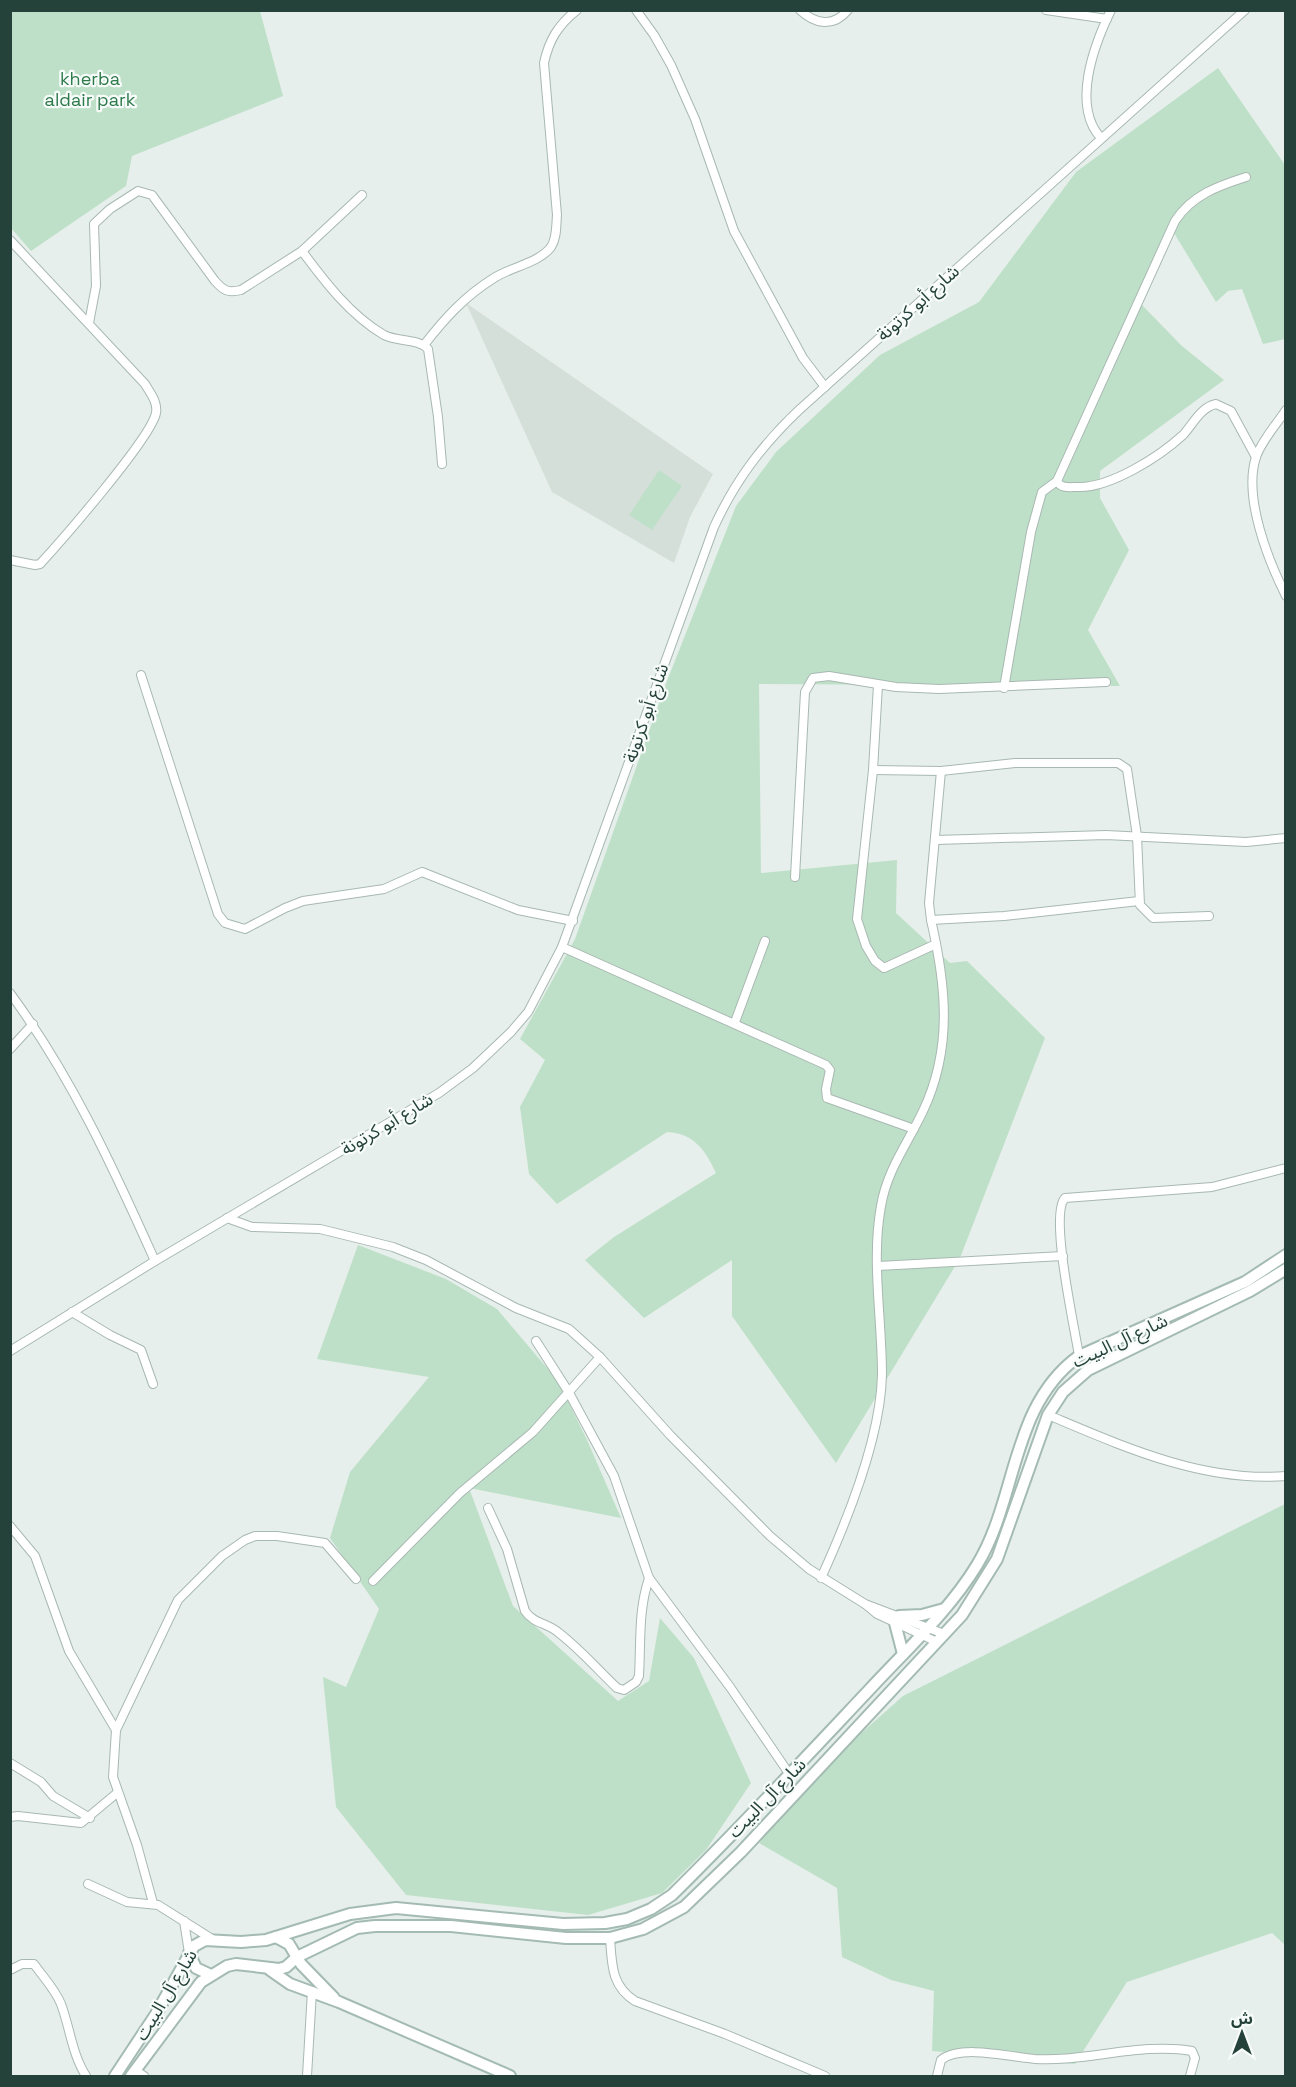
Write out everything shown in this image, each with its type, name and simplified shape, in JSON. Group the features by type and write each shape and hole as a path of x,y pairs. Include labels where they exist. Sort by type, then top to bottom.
{"street":[{"path":"424,345 445,318 472,292 497,276 543,255 552,246 556,236 556,216 544,63 548,45 556,30 577,10"},
{"path":"636,10 654,35 686,97 721,189 734,231 803,357 825,387"},
{"path":"800,10 810,19 824,23 838,19 848,10"},
{"path":"1046,10 1107,19"},
{"path":"1101,138 1092,126 1087,102 1094,56 1111,10"},
{"name":"شارع أبو كرتونة","path":"10,1351 155,1261 439,1093 473,1068 528,1012 573,921 680,616 724,505 756,456 782,427 825,387 1245,10"},
{"path":"1004,688 1031,531 1042,492 1057,481 1175,221 1184,208 1204,193 1246,177"},
{"path":"89,323 96,286 94,224 110,209 138,191 152,195 223,290 231,292 241,291 302,251 362,195"},
{"path":"10,240 145,384 154,399 157,411 153,422 133,451 40,564 10,560"},
{"path":"302,251 332,290 378,331 398,341 424,345"},
{"path":"424,345 430,355 442,465"},
{"path":"1057,481 1059,486 1066,487 1092,487 1108,483 1168,447 1185,433 1204,410 1216,404 1232,411 1256,457"},
{"path":"1286,410 1256,457 1253,486 1270,562 1286,596"},
{"path":"141,675 218,914 225,923 245,929 303,902 384,889 422,872 518,910 573,921"},
{"path":"795,877 802,724 807,684 813,678 829,676 878,685 912,688 1004,688 1106,682"},
{"path":"878,685 873,770 857,906 858,929 875,961 884,968 936,944"},
{"path":"873,770 941,771 1015,763 1118,763 1127,769 1137,836 1138,902 1153,918 1209,916"},
{"path":"821,1578 847,1516 877,1410 882,1378 878,1233 884,1191 889,1174 935,1084 943,1051 944,993 929,903 941,771"},
{"path":"936,840 1137,836 1239,842 1286,838"},
{"path":"931,920 1004,916 1138,902"},
{"path":"735,1022 765,941"},
{"path":"562,946 735,1022 830,1067 827,1098 914,1129"},
{"path":"10,993 33,1024 96,1131 155,1261"},
{"path":"10,1049 33,1024"},
{"path":"1079,1356 1063,1256 1059,1209 1062,1202 1070,1196 1212,1187 1286,1168"},
{"path":"227,1218 252,1227 320,1229 404,1250 516,1308 569,1329 600,1357 670,1435 763,1529 821,1578 865,1604 872,1612 897,1619 940,1638"},
{"name":"شارع آل البيت","path":"115,2076 156,2014 189,1953 199,1942 213,1940 253,1942 350,1914 396,1908 563,1924 605,1923 627,1919 651,1909 672,1895 790,1775 944,1609 983,1553 1020,1443 1038,1403 1061,1370 1079,1356 1245,1282 1286,1255"},
{"path":"878,1266 1063,1256"},
{"name":"شارع آل البيت","path":"137,2074 189,1996 211,1975 236,1964 270,1970 286,1967 297,1957 357,1928 375,1926 452,1926 566,1938 610,1938 643,1929 684,1907 741,1852 940,1638 978,1593 997,1559 1048,1415 1063,1392 1088,1370 1250,1291 1286,1269"},
{"path":"72,1312 141,1350 153,1384"},
{"path":"536,1341 568,1391 616,1482 649,1578 730,1687 790,1775"},
{"path":"373,1581 459,1493 533,1432 600,1357"},
{"path":"1048,1415 1114,1441 1207,1472 1242,1477 1286,1476"},
{"path":"488,1508 507,1549 525,1611 535,1622 552,1627 561,1634 617,1688 629,1688 639,1676 642,1603 649,1578"},
{"path":"10,1526 35,1556 69,1651 116,1730"},
{"path":"153,1903 137,1845 117,1793 112,1770 116,1730 178,1600 222,1556 244,1540 255,1536 277,1536 325,1543 356,1579"},
{"path":"897,1619 944,1609"},
{"path":"897,1619 903,1654"},
{"path":"10,1763 41,1782 53,1796 90,1818"},
{"path":"10,1817 79,1823 90,1818 117,1793"},
{"path":"88,1884 128,1902 153,1903 184,1920 213,1940"},
{"path":"184,1920 189,1953 196,1968 211,1975"},
{"path":"276,1937 289,1944 312,1977 339,2002"},
{"path":"610,1938 616,1976 624,1994 635,2001 725,2034 825,2076"},
{"path":"10,1970 22,1964 34,1964 55,1992 62,2006 75,2052 86,2076"},
{"path":"270,1970 282,1980 339,2002 510,2076"},
{"path":"307,2076 312,1991"},
{"path":"937,2076 941,2060 959,2052 1038,2059 1169,2050 1192,2051 1195,2058 1190,2076"}],"shaded area":[{"path":"466,303 713,474 690,517 674,563 552,492"}],"green space":[{"name":"kherba aldair park","path":"10,11 260,11 283,96 132,156 126,186 31,251 11,228"},
{"path":"1218,68 1285,165 1285,339 1263,344 1242,289 1228,291 1216,302 1171,228 1140,303 1182,346 1224,380 1100,471 1100,498 1129,550 1088,630 1120,686 759,684 761,873 897,860 896,913 950,963 967,961 1045,1038 960,1258 836,1463 732,1316 732,1260 644,1318 585,1260 614,1237 716,1173 708,1157 692,1140 667,1132 557,1204 529,1174 520,1107 545,1060 520,1039 575,939 667,681 736,506 776,452 880,355 979,302 1076,172"},
{"path":"659,470 682,486 652,530 629,515"},
{"path":"358,1245 446,1279 497,1309 558,1381 621,1518 469,1488 513,1606 618,1701 649,1681 660,1618 694,1658 751,1783 706,1850 662,1893 588,1915 406,1895 336,1807 323,1677 346,1687 379,1609 330,1538 350,1472 429,1377 317,1359"},
{"path":"1285,1504 1285,1945 1272,1933 1127,1982 1075,2064 932,2051 934,1991 891,1980 842,1957 837,1888 759,1843 831,1760 903,1696"}]}
